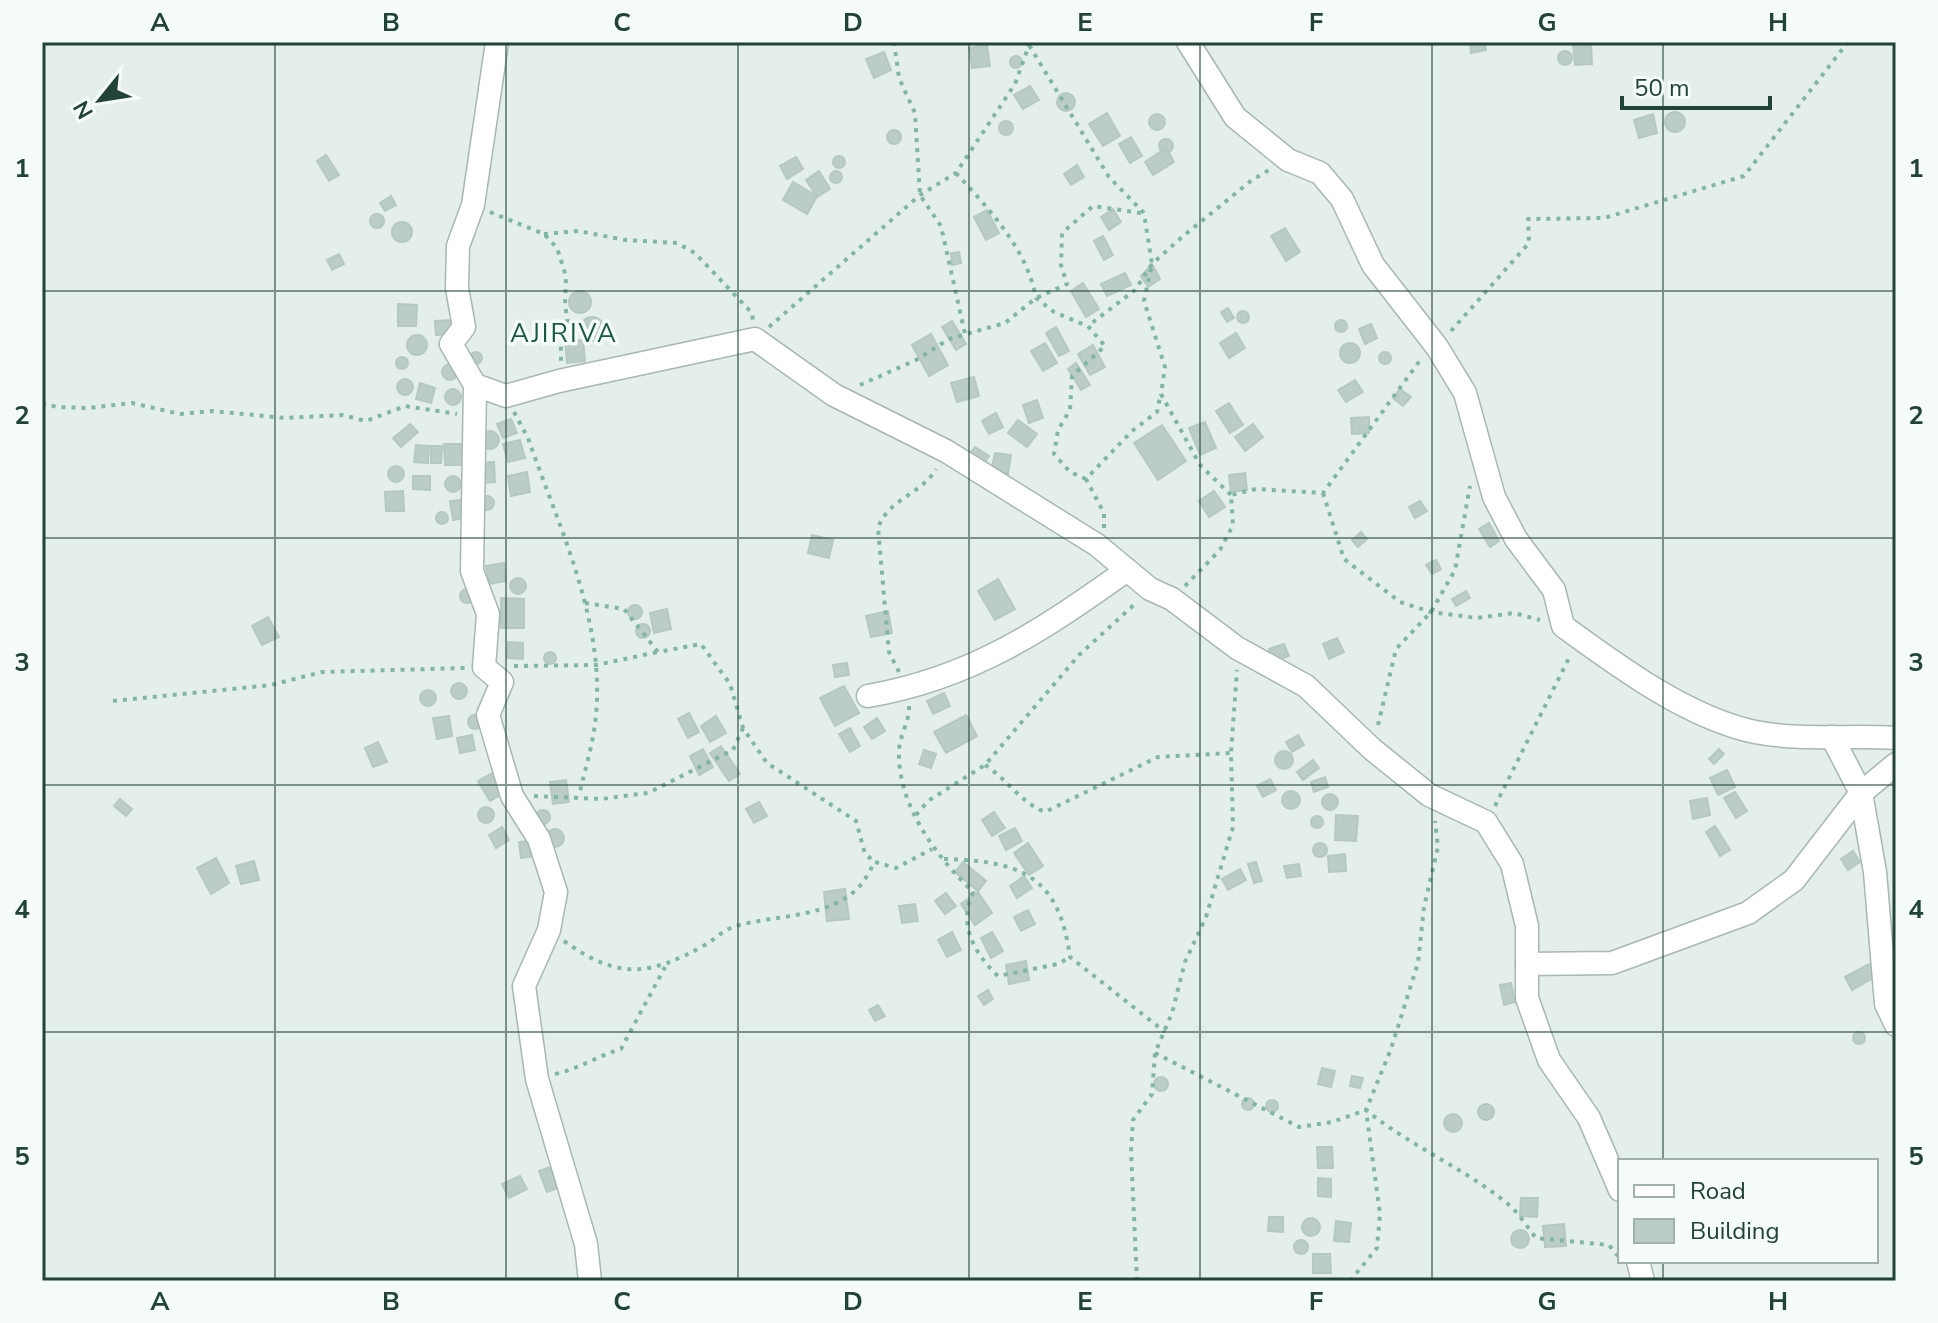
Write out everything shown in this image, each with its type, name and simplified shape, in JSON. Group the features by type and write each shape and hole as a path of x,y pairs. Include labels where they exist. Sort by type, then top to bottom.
{"street":[{"path":"497,42 473,205 458,246 457,288 464,327 451,344 475,385 472,571 488,614 484,667 502,682 488,715 512,796 539,839 556,892 549,930 524,986 537,1079 586,1244 590,1281"},
{"path":"1188,42 1235,117 1288,160 1320,173 1342,199 1373,265 1437,347 1465,393 1494,497 1516,539 1554,590 1563,626 1665,693 1734,726 1756,732 1896,738"},
{"path":"475,385 506,396 559,381 755,339 834,395 946,451 1097,545 1150,589 1172,599 1237,648 1306,686 1372,749 1429,795 1486,822 1512,864 1527,926 1527,998 1549,1060 1589,1118 1618,1185"},
{"path":"868,696 950,677 1049,625 1127,570"},
{"path":"1832,737 1861,793 1875,872 1886,1004 1896,1025"},
{"path":"1527,964 1612,963 1748,913 1794,880 1861,793 1896,764"}],"path":[{"path":"894,42 899,78 915,113 920,195 941,226 965,335"},
{"path":"1027,43 1038,42"},
{"path":"1323,493 1422,358 1437,347 1529,243 1528,219 1604,218 1744,176 1848,42"},
{"path":"755,339 920,195 956,173 1015,84 1027,43"},
{"path":"1027,43 1109,177 1144,213 1152,264 1144,301 1165,367 1157,412 1132,431 1086,479"},
{"path":"1088,326 1135,290 1152,264 1240,189 1288,160"},
{"path":"956,173 994,214 1033,281 1036,298 1054,312 1088,326 1105,346 1072,376 1070,410 1053,444 1054,454 1070,472 1086,479 1104,513 1104,535 1097,545"},
{"path":"473,205 544,234 557,248 566,276 565,305 569,329 561,343 559,381"},
{"path":"834,395 916,360 949,339 1005,323 1036,298 1067,284 1061,265 1062,233 1093,206 1144,213"},
{"path":"544,234 578,231 625,240 677,243 695,253 752,313 755,339"},
{"path":"42,403 88,408 132,403 180,414 212,411 285,418 342,415 366,421 405,406 457,414 475,385"},
{"path":"1161,394 1200,465 1231,495 1233,525 1220,550 1172,599"},
{"path":"506,396 528,438 585,603 596,665 595,724 579,796"},
{"path":"946,451 931,477 887,510 878,528 889,652 907,689 909,714 901,733 899,781 932,849 973,892 968,903 969,940 998,976 1058,964 1070,957"},
{"path":"1372,749 1396,649 1431,612 1455,570 1470,483"},
{"path":"1231,495 1256,489 1323,493"},
{"path":"1323,493 1344,559 1400,602 1431,612 1477,618 1514,613 1563,626 1572,652 1486,822"},
{"path":"916,815 928,801 985,765 1079,655 1150,589"},
{"path":"585,603 624,609 658,652"},
{"path":"113,701 271,685 322,672 596,665 701,644 730,684 743,728 767,763 856,821 865,854 875,862 896,868 932,849"},
{"path":"1137,1281 1131,1151 1133,1120 1152,1094 1155,1053 1165,1032 1176,988 1206,917 1233,827 1231,753 1236,718 1237,648"},
{"path":"512,796 601,799 648,793 733,750 743,728"},
{"path":"985,765 1004,778 1030,806 1045,812 1065,805 1113,777 1158,757 1231,753"},
{"path":"1350,1281 1377,1248 1380,1214 1366,1110 1391,1049 1404,999 1418,963 1424,907 1438,847 1438,831 1429,795"},
{"path":"944,859 1008,864 1027,874 1045,892 1066,928 1070,957 1165,1032"},
{"path":"549,930 587,957 616,967 665,967 733,927 804,913 836,902 858,888 875,862"},
{"path":"537,1079 579,1069 600,1055 621,1049 665,967"},
{"path":"1155,1053 1299,1127 1332,1122 1366,1110"},
{"path":"1366,1110 1392,1131 1472,1178 1510,1206 1536,1238 1609,1245 1618,1256"}],"building":[{"path":"1470,42 1485,42 1486,50 1471,53"},
{"path":"1591,44 1592,64 1575,65 1573,45"},
{"path":"987,45 990,66 972,68 969,48"},
{"path":"1565,51 1572,58 1565,65 1558,58"},
{"path":"884,52 891,70 874,78 866,59"},
{"path":"1016,56 1022,62 1016,68 1010,62"},
{"path":"1030,86 1039,100 1023,109 1014,95"},
{"path":"1062,93 1070,93 1075,102 1073,109 1062,111 1057,106 1057,98"},
{"path":"1675,112 1682,115 1685,122 1682,129 1675,132 1668,129 1665,122 1668,115"},
{"path":"1107,113 1120,136 1103,146 1089,124"},
{"path":"1157,114 1163,116 1163,128 1157,130 1151,128 1149,122 1151,116"},
{"path":"1653,114 1657,133 1639,138 1634,120"},
{"path":"1006,121 1013,128 1006,135 999,128"},
{"path":"894,130 901,137 894,144 887,137"},
{"path":"1131,137 1142,156 1130,163 1119,144"},
{"path":"1166,139 1173,146 1166,153 1159,146"},
{"path":"1166,148 1174,162 1153,175 1145,162"},
{"path":"326,155 339,175 329,181 317,161"},
{"path":"839,156 845,162 839,168 833,162"},
{"path":"796,157 803,169 787,179 780,166"},
{"path":"1077,165 1084,177 1071,185 1064,174"},
{"path":"819,171 830,189 817,197 806,180"},
{"path":"836,171 842,177 836,183 830,177"},
{"path":"793,182 817,196 807,214 783,200"},
{"path":"391,196 396,205 385,211 380,203"},
{"path":"1113,209 1121,222 1109,230 1101,217"},
{"path":"987,210 999,233 986,240 974,217"},
{"path":"377,214 384,221 377,228 370,221"},
{"path":"402,222 409,225 412,232 409,239 402,242 395,239 392,232 395,225"},
{"path":"1285,228 1300,252 1286,261 1271,236"},
{"path":"1103,236 1113,255 1104,260 1094,241"},
{"path":"959,252 961,263 952,265 951,253"},
{"path":"339,254 344,264 332,270 327,260"},
{"path":"1152,264 1160,279 1148,287 1141,276"},
{"path":"1125,273 1131,285 1107,296 1101,284"},
{"path":"1083,283 1099,309 1086,317 1071,291"},
{"path":"576,291 584,291 591,302 584,313 576,313 569,306 569,298"},
{"path":"398,304 417,305 416,326 398,326"},
{"path":"1228,308 1234,318 1227,322 1221,312"},
{"path":"1238,312 1248,312 1248,322 1238,322"},
{"path":"592,317 603,324 604,329 597,340 592,341 581,334 580,329 587,318"},
{"path":"453,320 454,334 436,335 435,321"},
{"path":"1341,320 1347,326 1341,332 1335,326"},
{"path":"952,321 966,344 956,350 942,327"},
{"path":"1371,324 1377,338 1365,344 1359,329"},
{"path":"1056,327 1069,351 1059,356 1046,333"},
{"path":"1236,333 1245,348 1229,358 1220,343"},
{"path":"931,334 948,365 929,376 912,345"},
{"path":"417,335 424,338 427,345 424,352 417,355 410,352 407,345 410,338"},
{"path":"583,340 585,361 567,363 565,341"},
{"path":"1045,343 1057,363 1043,371 1031,351"},
{"path":"1350,343 1357,346 1360,353 1357,360 1350,363 1343,360 1340,353 1343,346"},
{"path":"1093,345 1105,367 1090,375 1078,354"},
{"path":"476,352 482,358 476,364 470,358"},
{"path":"1380,353 1390,353 1390,363 1380,363"},
{"path":"402,357 408,363 402,369 396,363"},
{"path":"1076,363 1090,385 1081,390 1068,369"},
{"path":"447,364 453,364 458,372 456,378 447,380 442,375 442,369"},
{"path":"974,377 979,396 957,402 951,383"},
{"path":"405,379 411,381 411,393 405,395 399,393 397,387 399,381"},
{"path":"1355,380 1363,392 1346,402 1338,390"},
{"path":"420,383 435,388 431,403 416,399"},
{"path":"453,389 461,397 453,405 445,397"},
{"path":"1400,389 1411,397 1403,406 1393,398"},
{"path":"1037,400 1043,418 1029,423 1023,405"},
{"path":"1229,403 1243,425 1230,433 1216,411"},
{"path":"996,413 1003,427 989,434 982,421"},
{"path":"1369,417 1369,433 1352,434 1351,418"},
{"path":"511,419 517,433 503,438 497,424"},
{"path":"1018,420 1037,434 1027,447 1008,433"},
{"path":"1205,422 1216,448 1200,455 1189,428"},
{"path":"410,424 418,432 401,447 393,438"},
{"path":"1253,424 1263,437 1245,451 1235,437"},
{"path":"1162,425 1186,461 1158,480 1134,443"},
{"path":"490,431 499,440 490,449 481,440"},
{"path":"520,440 525,458 508,462 503,444"},
{"path":"444,444 463,444 464,465 445,465"},
{"path":"416,445 429,446 428,463 414,462"},
{"path":"431,446 442,446 441,463 431,463"},
{"path":"975,447 989,456 982,467 967,458"},
{"path":"995,453 1011,455 1008,474 991,471"},
{"path":"494,462 495,482 478,483 477,463"},
{"path":"393,466 399,466 404,474 402,480 393,482 388,477 388,471"},
{"path":"527,472 530,492 511,496 508,476"},
{"path":"1245,473 1247,490 1231,492 1229,475"},
{"path":"413,476 430,476 430,490 413,489"},
{"path":"450,476 456,476 461,484 459,490 450,492 445,487 445,481"},
{"path":"403,491 404,511 386,511 385,492"},
{"path":"1214,491 1225,507 1209,517 1199,501"},
{"path":"487,496 494,503 487,510 480,503"},
{"path":"467,499 470,517 453,520 450,501"},
{"path":"1420,501 1427,511 1415,518 1409,507"},
{"path":"437,513 447,513 447,523 437,523"},
{"path":"1489,523 1499,541 1490,547 1479,529"},
{"path":"1361,532 1367,539 1358,547 1352,540"},
{"path":"812,535 833,540 829,558 808,553"},
{"path":"1436,560 1441,569 1432,574 1426,565"},
{"path":"504,563 506,581 489,584 486,566"},
{"path":"515,578 521,578 526,586 524,592 515,594 510,589 510,583"},
{"path":"998,579 1015,609 995,620 978,591"},
{"path":"467,589 474,596 467,603 460,596"},
{"path":"1466,591 1470,598 1456,606 1452,599"},
{"path":"501,598 524,599 524,628 501,628"},
{"path":"635,605 642,612 635,619 628,612"},
{"path":"667,609 671,629 654,633 650,613"},
{"path":"888,611 892,633 871,637 866,616"},
{"path":"268,617 279,637 262,645 252,626"},
{"path":"643,624 650,631 643,638 636,631"},
{"path":"1337,638 1344,652 1329,659 1323,644"},
{"path":"508,642 523,643 523,659 507,658"},
{"path":"1284,644 1289,656 1273,662 1269,649"},
{"path":"550,652 556,658 550,664 544,658"},
{"path":"847,663 849,675 835,677 833,665"},
{"path":"456,683 462,683 467,691 465,697 456,699 451,694 451,688"},
{"path":"844,686 859,713 835,726 820,698"},
{"path":"425,690 431,690 436,698 434,704 425,706 420,701 420,695"},
{"path":"944,693 950,706 933,714 927,701"},
{"path":"689,713 699,732 688,738 678,719"},
{"path":"475,715 482,722 475,729 468,722"},
{"path":"966,715 977,736 946,753 934,732"},
{"path":"449,716 452,736 437,739 433,718"},
{"path":"716,716 726,733 710,742 701,726"},
{"path":"877,718 885,731 872,739 864,727"},
{"path":"850,728 860,746 850,752 839,734"},
{"path":"472,735 475,750 460,753 457,738"},
{"path":"1298,735 1304,745 1292,752 1286,742"},
{"path":"378,742 387,762 373,767 365,748"},
{"path":"721,746 740,774 729,781 710,753"},
{"path":"703,749 713,767 699,775 690,756"},
{"path":"1719,749 1724,754 1714,764 1709,759"},
{"path":"924,750 936,754 931,768 919,764"},
{"path":"1284,751 1293,760 1284,769 1275,760"},
{"path":"1313,760 1319,768 1303,780 1297,772"},
{"path":"1727,770 1735,787 1718,795 1710,778"},
{"path":"494,772 506,792 490,801 478,781"},
{"path":"1325,777 1328,787 1314,792 1311,782"},
{"path":"1270,779 1276,790 1263,797 1257,786"},
{"path":"566,780 569,802 553,804 550,782"},
{"path":"1291,791 1300,800 1291,809 1282,800"},
{"path":"1735,792 1747,811 1736,818 1724,798"},
{"path":"1330,794 1338,802 1330,810 1322,802"},
{"path":"1707,798 1710,815 1693,819 1690,801"},
{"path":"120,799 132,809 126,816 114,806"},
{"path":"759,802 767,816 754,823 746,809"},
{"path":"483,807 489,807 494,815 492,821 483,823 478,818 478,812"},
{"path":"543,810 550,817 543,824 536,817"},
{"path":"994,812 1005,828 992,836 982,820"},
{"path":"1336,815 1358,816 1356,841 1335,840"},
{"path":"1317,816 1323,822 1317,828 1311,822"},
{"path":"1715,826 1730,850 1720,856 1706,832"},
{"path":"502,827 509,840 496,848 489,835"},
{"path":"1015,828 1022,841 1006,850 999,836"},
{"path":"555,829 564,838 555,847 546,838"},
{"path":"535,840 537,856 521,858 519,842"},
{"path":"1028,843 1043,866 1029,875 1014,853"},
{"path":"1320,843 1327,850 1320,857 1313,850"},
{"path":"1853,851 1860,862 1848,870 1841,859"},
{"path":"1345,854 1346,871 1329,872 1328,856"},
{"path":"216,858 229,883 211,894 197,868"},
{"path":"254,861 259,880 241,884 236,866"},
{"path":"963,862 986,881 978,891 955,872"},
{"path":"1256,862 1262,881 1254,883 1248,864"},
{"path":"1299,864 1301,876 1287,878 1284,866"},
{"path":"1240,869 1246,880 1228,890 1222,879"},
{"path":"1024,876 1032,888 1017,898 1010,886"},
{"path":"845,889 849,919 827,921 824,892"},
{"path":"978,892 992,913 975,925 961,904"},
{"path":"946,893 956,906 945,914 935,901"},
{"path":"915,904 918,921 902,923 899,906"},
{"path":"1028,910 1035,924 1021,931 1014,917"},
{"path":"952,932 961,950 947,957 938,940"},
{"path":"992,932 1003,951 991,958 981,938"},
{"path":"1026,961 1029,980 1009,984 1006,965"},
{"path":"1869,964 1876,976 1852,990 1845,977"},
{"path":"1511,983 1515,1002 1504,1005 1500,985"},
{"path":"988,990 993,999 984,1005 978,996"},
{"path":"878,1005 885,1016 875,1021 869,1010"},
{"path":"1859,1032 1865,1038 1859,1044 1853,1038"},
{"path":"1322,1068 1335,1071 1331,1087 1318,1084"},
{"path":"1352,1076 1363,1078 1360,1088 1350,1086"},
{"path":"1161,1077 1168,1084 1161,1091 1154,1084"},
{"path":"1248,1098 1254,1104 1248,1110 1242,1104"},
{"path":"1272,1100 1278,1106 1272,1112 1266,1106"},
{"path":"1483,1104 1489,1104 1494,1112 1492,1118 1483,1120 1478,1115 1478,1109"},
{"path":"1453,1114 1462,1123 1453,1132 1444,1123"},
{"path":"1317,1147 1332,1147 1333,1168 1318,1168"},
{"path":"550,1167 558,1188 547,1192 539,1171"},
{"path":"520,1176 527,1189 509,1198 502,1184"},
{"path":"1318,1178 1331,1179 1331,1197 1318,1196"},
{"path":"1521,1198 1538,1198 1537,1217 1520,1216"},
{"path":"1269,1217 1283,1217 1283,1232 1268,1231"},
{"path":"1311,1218 1318,1220 1318,1234 1311,1236 1304,1234 1302,1227 1304,1220"},
{"path":"1336,1221 1351,1223 1349,1242 1334,1241"},
{"path":"1564,1224 1566,1246 1545,1247 1543,1226"},
{"path":"1520,1230 1529,1239 1520,1248 1511,1239"},
{"path":"1301,1240 1308,1247 1301,1254 1294,1247"},
{"path":"1313,1254 1330,1254 1331,1273 1313,1273"}],"district":[{"name":"AJIRIVA","path":"564,333"}]}
